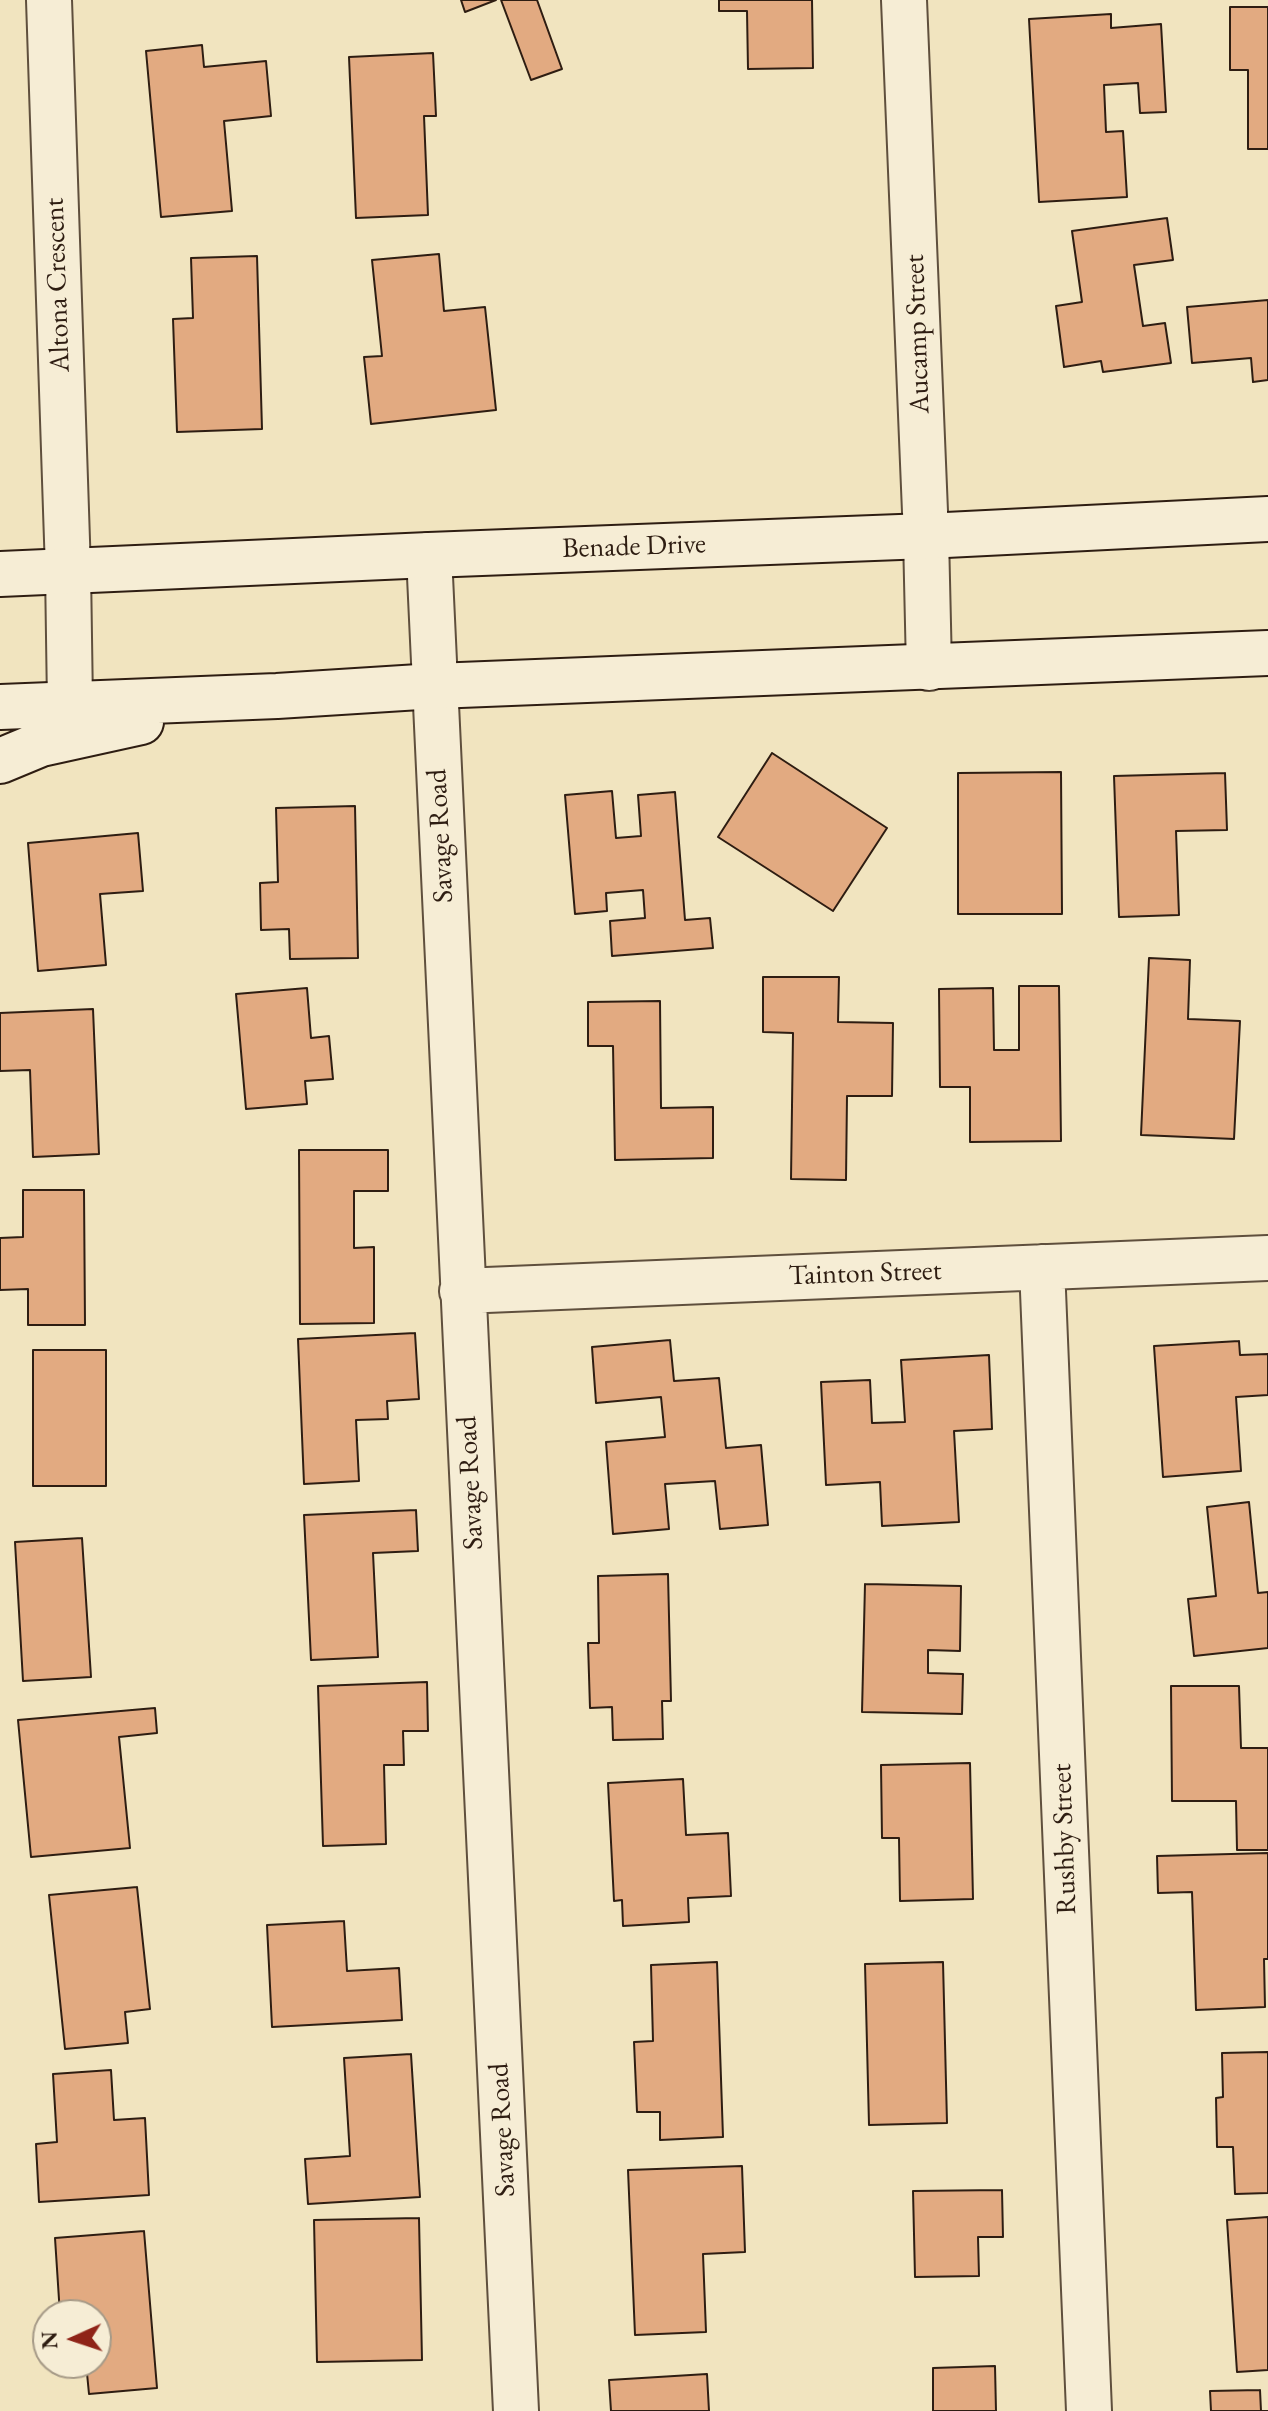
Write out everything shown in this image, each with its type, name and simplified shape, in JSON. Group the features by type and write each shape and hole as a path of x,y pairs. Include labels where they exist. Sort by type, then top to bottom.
{"street":[{"name":"Altona Crescent","path":"49,0 70,703"},
{"name":"Aucamp Street","path":"904,0 929,668"},
{"name":"Benade Drive","path":"0,574 1268,519"},
{"name":"Savage Road","path":"429,555 516,2411"},
{"path":"0,707 435,686 1268,653"},
{"path":"0,761 41,744 277,696"},
{"name":"Tainton Street","path":"462,1291 1268,1258"},
{"name":"Rushby Street","path":"1042,1267 1089,2411"}],"building":[{"path":"461,0 496,0 465,12"},
{"path":"501,0 537,0 562,69 531,80"},
{"path":"719,0 812,0 813,68 748,69 747,11 719,11"},
{"path":"1230,7 1268,7 1268,149 1248,149 1248,70 1230,70"},
{"path":"1111,14 1111,28 1161,24 1166,112 1140,113 1138,83 1104,85 1106,132 1123,131 1127,197 1039,202 1029,19"},
{"path":"202,45 204,67 266,61 271,116 224,121 232,211 161,217 146,51"},
{"path":"433,53 436,116 424,116 428,215 356,218 349,57"},
{"path":"1167,218 1173,260 1134,265 1143,326 1165,323 1171,363 1103,372 1101,361 1064,367 1056,306 1082,302 1072,231"},
{"path":"439,254 444,311 485,307 496,410 371,424 364,357 382,356 372,260"},
{"path":"257,256 262,429 177,432 173,319 193,318 191,258"},
{"path":"1268,300 1268,380 1253,382 1251,358 1192,363 1187,307"},
{"path":"772,753 887,828 833,911 718,837"},
{"path":"1061,772 1062,914 958,914 958,773"},
{"path":"1225,773 1227,830 1176,831 1179,915 1119,917 1114,776"},
{"path":"612,791 616,838 641,836 638,795 675,792 685,920 710,918 713,948 612,956 610,921 645,918 643,890 606,893 607,911 575,914 565,795"},
{"path":"355,806 358,958 290,959 289,929 261,930 260,883 278,882 276,808"},
{"path":"138,833 143,891 100,894 106,965 38,971 28,843"},
{"path":"1149,958 1190,960 1188,1019 1240,1021 1234,1139 1141,1135"},
{"path":"763,977 839,977 838,1022 893,1023 892,1096 847,1096 846,1180 791,1179 793,1033 763,1032"},
{"path":"1019,986 1059,986 1061,1141 970,1142 970,1087 940,1087 939,989 993,988 994,1050 1019,1050"},
{"path":"307,988 311,1038 329,1036 333,1079 305,1081 307,1104 246,1109 236,994"},
{"path":"660,1001 661,1108 713,1107 713,1158 615,1160 613,1046 588,1046 588,1002"},
{"path":"93,1009 99,1154 33,1157 30,1070 0,1071 0,1013"},
{"path":"299,1150 388,1150 388,1191 354,1191 354,1248 374,1247 374,1323 300,1324"},
{"path":"23,1190 84,1190 85,1325 28,1325 28,1289 0,1290 0,1238 23,1237"},
{"path":"415,1333 419,1399 387,1401 388,1419 356,1420 359,1481 304,1484 298,1339"},
{"path":"670,1340 674,1381 719,1378 726,1448 761,1445 768,1525 720,1529 715,1481 665,1484 669,1529 613,1534 606,1442 665,1437 661,1397 596,1403 592,1347"},
{"path":"1239,1341 1240,1355 1268,1354 1268,1395 1236,1397 1241,1471 1163,1477 1154,1346"},
{"path":"33,1350 106,1350 106,1486 33,1486"},
{"path":"989,1355 992,1429 954,1431 959,1522 882,1526 880,1482 826,1485 821,1382 870,1380 872,1423 905,1422 901,1360"},
{"path":"1249,1502 1258,1593 1268,1592 1268,1648 1194,1656 1188,1599 1216,1596 1207,1507"},
{"path":"416,1510 418,1551 373,1553 378,1657 311,1660 304,1515"},
{"path":"82,1538 91,1677 23,1681 15,1542"},
{"path":"668,1574 671,1701 662,1701 663,1739 613,1740 612,1707 590,1708 588,1643 599,1643 598,1576"},
{"path":"865,1584 961,1586 960,1651 928,1650 928,1673 963,1674 962,1714 862,1712"},
{"path":"427,1682 428,1731 403,1731 404,1765 384,1765 386,1844 323,1846 318,1686"},
{"path":"1171,1686 1239,1686 1241,1748 1268,1748 1268,1850 1237,1850 1236,1801 1172,1801"},
{"path":"155,1708 157,1733 119,1737 130,1848 31,1857 18,1720"},
{"path":"970,1763 973,1899 900,1901 899,1838 882,1838 881,1765"},
{"path":"683,1779 686,1835 728,1833 731,1896 688,1898 689,1922 623,1926 622,1900 614,1901 608,1783"},
{"path":"1268,1853 1265,2007 1196,2010 1192,1892 1158,1893 1157,1856"},
{"path":"137,1887 150,2009 125,2012 128,2043 65,2049 49,1895"},
{"path":"344,1921 347,1971 399,1968 402,2020 272,2027 267,1925"},
{"path":"717,1962 723,2137 660,2140 660,2112 637,2112 634,2042 653,2041 651,1965"},
{"path":"943,1962 947,2123 869,2125 865,1964"},
{"path":"1268,2052 1268,2193 1235,2194 1233,2147 1217,2147 1216,2098 1223,2097 1222,2053"},
{"path":"411,2054 420,2197 308,2204 305,2159 350,2156 344,2058"},
{"path":"111,2070 114,2120 145,2118 149,2195 39,2202 36,2144 57,2142 53,2074"},
{"path":"742,2166 745,2252 703,2254 706,2332 635,2335 628,2170"},
{"path":"1002,2190 1003,2237 978,2237 979,2276 915,2277 913,2191"},
{"path":"1268,2217 1268,2370 1237,2372 1227,2220"},
{"path":"419,2218 422,2360 317,2362 314,2220"},
{"path":"144,2231 157,2388 89,2394 88,2379 112,2379 112,2299 59,2299 55,2238"},
{"path":"995,2366 996,2411 933,2411 933,2368"},
{"path":"707,2374 709,2411 611,2411 609,2380"},
{"path":"1260,2390 1261,2411 1211,2411 1210,2391"}]}
